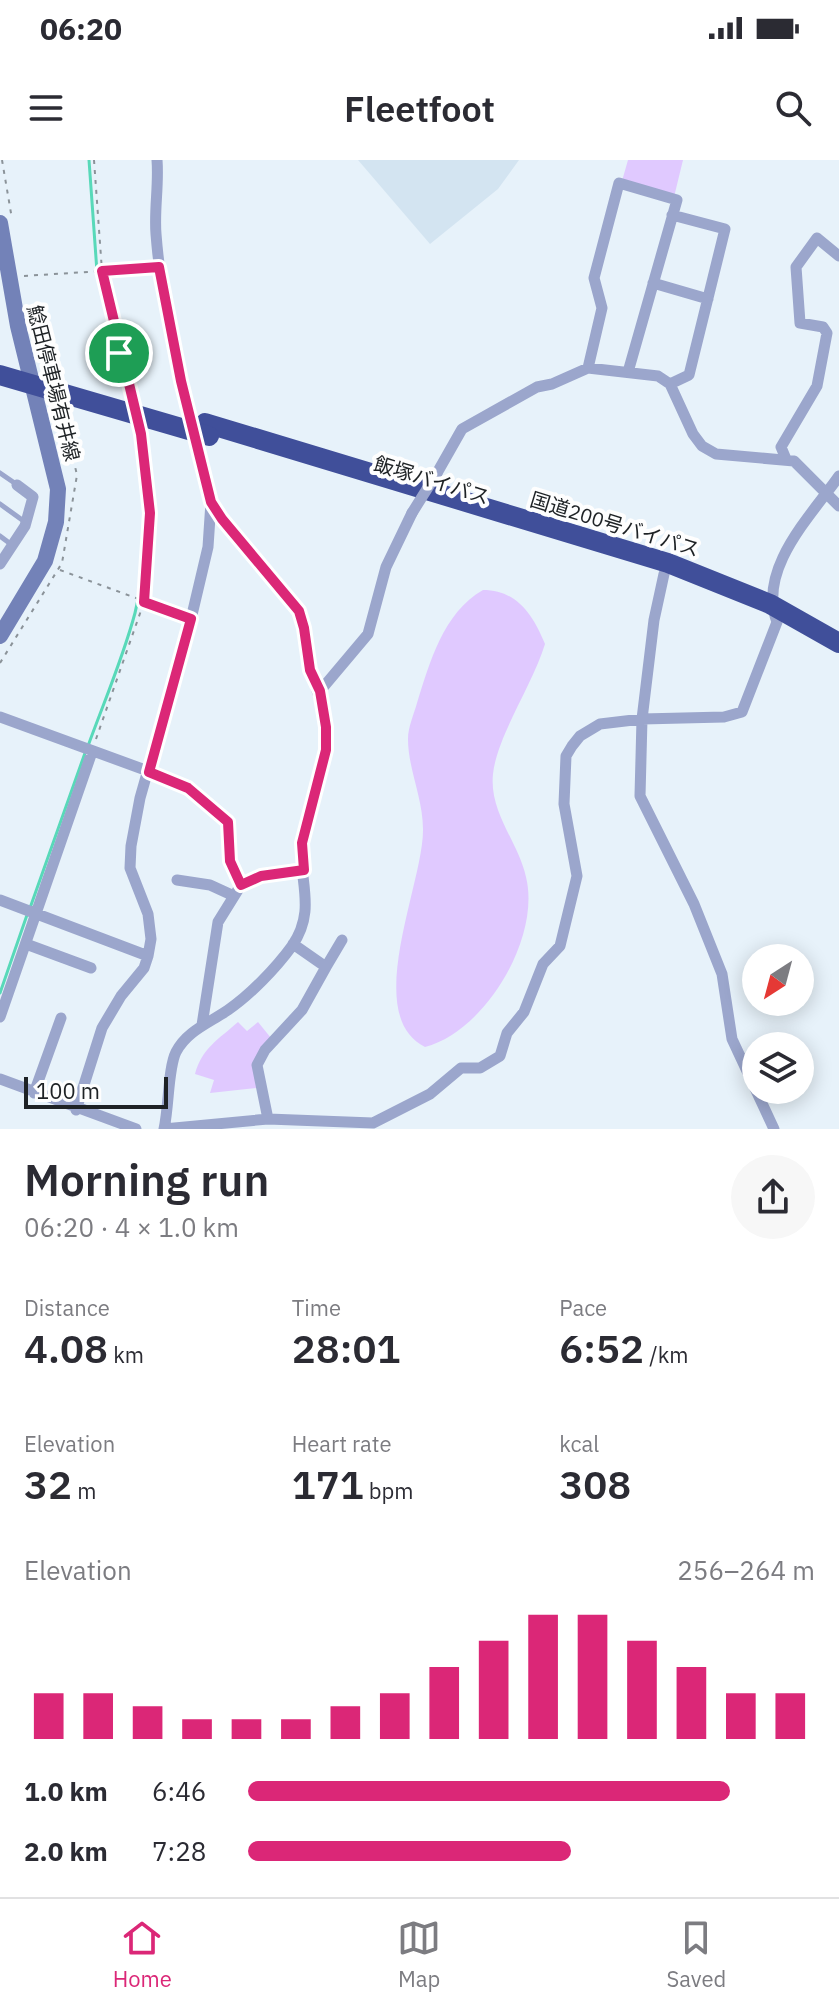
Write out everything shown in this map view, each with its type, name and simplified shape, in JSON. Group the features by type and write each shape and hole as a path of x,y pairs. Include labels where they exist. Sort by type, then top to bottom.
{"highway":[{"name":"国道200号バイパス","path":"0,364 207,430 668,563 839,643"},
{"name":"飯塚バイパス","path":"0,375 207,430 664,574 749,607 774,613 839,658"}],"main road":[{"name":"鯰田停車場有井線","path":"0,223 18,326 58,489 56,522 45,561 0,636"}],"street":[{"path":"76,1110 102,1028 121,996 144,968 148,956 151,939 148,914 130,868 138,810 208,547 211,502 181,381 159,267 155,230 157,160"},
{"path":"588,368 602,308 594,278 619,183 677,200 628,372"},
{"path":"670,384 689,375 725,229 672,215"},
{"path":"786,459 781,447 817,386 827,333 823,327 800,323 796,267 817,238 839,256"},
{"path":"653,283 708,299"},
{"path":"320,691 368,634 374,621 380,582 412,513 462,429 537,387 552,384 588,368 658,376 670,384 702,446 716,454 786,459 801,465 839,506"},
{"path":"211,502 299,611 310,670 320,691 326,750 302,843 308,892 303,923 293,944 230,1009 202,1025 182,1043 175,1055 164,1129 268,1119 295,1125 375,1126 430,1094 461,1068 480,1068 500,1056 509,1028 524,1012 539,972 560,946 569,919 577,876 564,804 566,756 580,736 600,724 642,719 724,717 742,712 774,613 775,580 793,537 839,476"},
{"path":"0,564 26,523 33,497 17,485"},
{"path":"664,574 654,620 642,719 640,796 694,904 722,974 736,1053 774,1129"},
{"path":"0,717 188,788 228,822 230,861 241,885"},
{"path":"0,1017 92,752"},
{"path":"202,1025 218,922 241,885 261,876 304,870"},
{"path":"177,880 210,885 234,896"},
{"path":"0,900 148,956"},
{"path":"268,1119 257,1065 265,1050 302,1010 342,940"},
{"path":"26,944 91,968"},
{"path":"293,944 326,967"},
{"path":"34,1093 61,1018"},
{"path":"0,1079 76,1110 136,1129"}],"lane":[{"path":"0,473 17,485"},
{"path":"0,504 26,523"},
{"path":"0,536 12,545"}],"path":[{"path":"94,160 102,271 134,407"},
{"path":"23,276 159,267"},
{"path":"92,752 144,602 150,513 137,421"},
{"path":"59,570 191,619"}],"shaded area":[{"path":"358,160 519,160 498,189 430,244"},
{"path":"628,160 683,160 674,197 622,181"},
{"path":"483,590 514,599 529,614 545,644 501,743 493,774 495,801 526,877 528,901 525,927 517,953 488,1002 469,1022 447,1038 425,1047 407,1031 398,1007 400,946 421,853 423,829 408,734 440,640 458,612"},
{"path":"238,1022 247,1031 258,1022 271,1038 254,1066 257,1088 210,1093 214,1080 195,1074 198,1065 212,1045"}],"waterway":[{"path":"89,160 97,272 128,404"},
{"path":"88,746 125,647 140,591 145,542 144,493 133,423"},
{"path":"30,908 85,753"},
{"path":"0,993 27,915"}],"route":[{"path":"159,267 181,381 211,502 299,611 310,670 320,691 326,750 302,843 304,870 261,876 241,885 230,861 228,822 188,788 149,772 191,619 144,602 150,513 141,434 119,353 102,271 159,267"}]}
